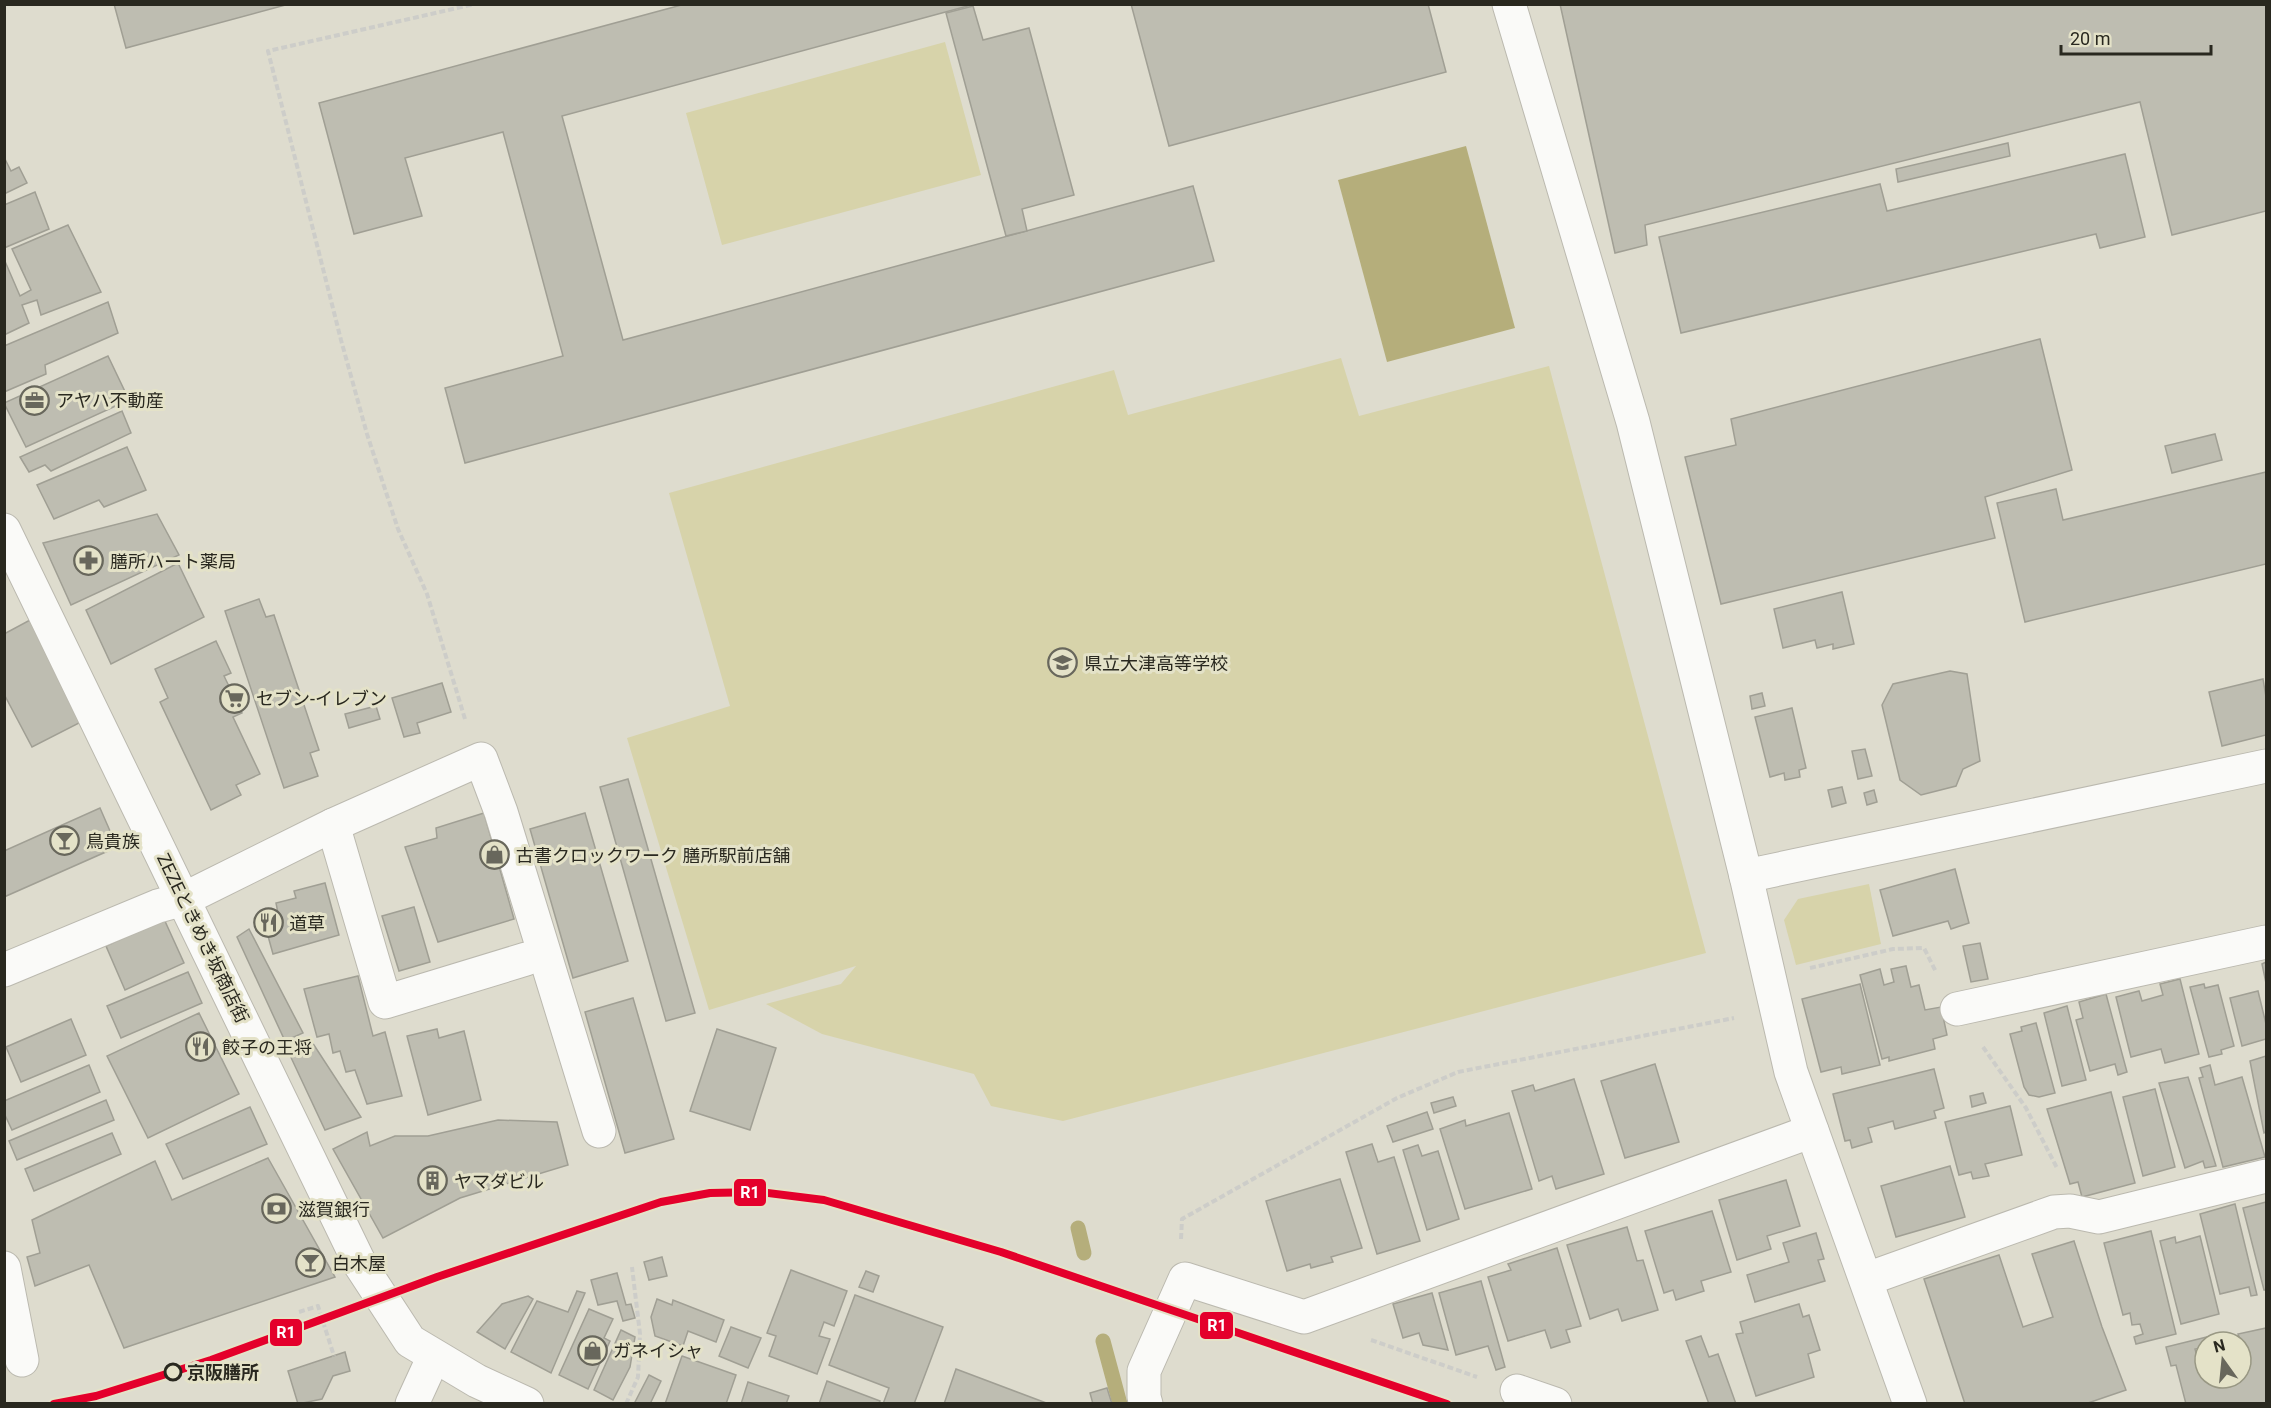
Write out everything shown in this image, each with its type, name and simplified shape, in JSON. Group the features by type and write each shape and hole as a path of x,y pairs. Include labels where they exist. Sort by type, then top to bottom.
{"street":[{"path":"1509,4 1633,422 1746,876 1791,1072 1910,1404"},
{"name":"ZEZEときめき坂商店街","path":"4,530 13,571 184,899 361,1266 422,1349"},
{"path":"4,970 158,906 184,899 333,825 481,759 501,812 599,1131"},
{"path":"1746,876 2266,766"},
{"path":"333,825 385,1002 526,958"},
{"path":"1957,1009 2266,942"},
{"path":"1146,1404 1143,1397 1144,1371 1185,1279 1304,1317 1812,1131"},
{"path":"1867,1279 2054,1212 2070,1211 2099,1217 2266,1176"},
{"path":"4,1268 22,1360"},
{"path":"412,1404 422,1349 477,1381 527,1404"},
{"path":"1518,1390 1555,1404"}],"path":[{"path":"475,4 268,51 367,434 398,529 427,594 469,732 481,759"},
{"path":"1185,1279 1180,1258 1182,1220 1397,1098 1458,1071 1776,1010"},
{"path":"626,1404 638,1377 640,1334 632,1267"},
{"path":"299,1312 318,1306 334,1356"},
{"path":"1304,1317 1518,1390"}],"shaded area":[{"path":"945,42 981,175 722,245 686,113"},
{"path":"1466,146 1515,328 1387,362 1338,180"},
{"path":"1341,358 1359,416 1549,366 1706,953 1063,1121 991,1106 974,1074 822,1034 766,1004 841,984 856,966 709,1010 627,738 730,706 669,493 1114,370 1128,415"},
{"path":"1869,884 1881,944 1796,965 1784,920 1798,899"}],"building":[{"path":"114,4 289,4 126,48"},
{"path":"685,4 975,4 562,116 623,340 1193,186 1214,261 465,463 445,388 563,356 503,132 405,158 422,216 354,234 319,103"},
{"path":"1131,4 1428,4 1446,72 1169,146"},
{"path":"1560,4 2266,4 2266,211 2172,235 2140,102 1645,225 1647,245 1615,253"},
{"path":"973,6 983,40 1029,28 1074,195 1022,209 1027,231 1006,236 946,13"},
{"path":"2008,143 2010,156 1898,182 1896,169"},
{"path":"2125,154 2145,237 2100,248 2096,234 1681,333 1659,237 1880,184 1887,211"},
{"path":"4,157 11,171 19,167 27,183 4,194"},
{"path":"35,192 49,229 4,248 4,205"},
{"path":"68,225 101,292 41,315 37,300 22,305 29,323 4,335 4,259 20,296 31,290 12,249"},
{"path":"108,302 118,333 45,365 46,374 4,392 4,346"},
{"path":"2040,339 2072,470 1985,497 1995,538 1721,604 1685,457 1736,445 1731,419"},
{"path":"108,356 129,400 26,447 4,403"},
{"path":"122,411 131,433 51,471 45,465 29,472 20,457"},
{"path":"2215,434 2222,460 2172,473 2165,446"},
{"path":"127,447 146,490 104,507 99,500 54,519 37,485"},
{"path":"2266,472 2266,564 2025,622 1997,503 2056,489 2063,520"},
{"path":"157,514 179,555 71,605 43,543"},
{"path":"178,563 204,617 111,664 86,610"},
{"path":"1842,592 1854,644 1833,649 1833,644 1817,648 1815,640 1783,648 1774,609"},
{"path":"259,599 266,617 274,615 319,750 310,753 318,776 284,788 225,611"},
{"path":"30,620 83,721 32,747 4,694 4,634"},
{"path":"216,641 231,673 224,676 242,713 233,717 260,774 236,785 241,795 211,810 160,702 168,698 155,669"},
{"path":"1950,671 1967,674 1980,761 1963,769 1956,786 1921,795 1900,780 1882,705 1893,684"},
{"path":"2263,679 2266,697 2266,735 2222,746 2209,692"},
{"path":"442,683 451,712 417,723 420,733 404,737 392,698"},
{"path":"1762,693 1765,706 1752,709 1750,696"},
{"path":"376,706 380,719 349,728 345,714"},
{"path":"1792,708 1806,768 1799,770 1800,777 1785,780 1784,773 1770,777 1755,717"},
{"path":"1865,749 1872,776 1858,779 1852,751"},
{"path":"628,779 695,1013 666,1021 600,787"},
{"path":"1842,787 1846,803 1832,807 1828,790"},
{"path":"1874,790 1877,802 1867,805 1864,793"},
{"path":"100,808 117,847 4,897 4,851"},
{"path":"484,813 514,919 438,942 405,847 437,838 436,828"},
{"path":"585,813 628,961 573,978 530,829"},
{"path":"1955,869 1969,923 1951,929 1948,921 1893,936 1880,890"},
{"path":"325,883 339,935 273,954 263,918 278,913 276,903 296,898 294,891"},
{"path":"414,907 430,962 399,971 382,916"},
{"path":"164,919 184,963 125,990 106,946"},
{"path":"249,929 303,1033 285,1041 237,937"},
{"path":"1980,943 1988,979 1971,982 1963,946"},
{"path":"2266,962 2266,983 2262,964"},
{"path":"1906,966 1911,987 1919,985 1925,1010 1941,1007 1947,1035 1933,1039 1935,1049 1889,1061 1889,1057 1882,1059 1860,975 1880,969 1884,985 1894,982 1891,969"},
{"path":"188,972 202,1003 121,1038 107,1006"},
{"path":"358,976 373,1036 385,1032 402,1096 367,1104 355,1070 346,1072 340,1051 333,1053 329,1034 317,1037 304,989"},
{"path":"2180,979 2199,1054 2165,1063 2161,1049 2131,1057 2116,997 2139,991 2142,1001 2163,995 2160,984"},
{"path":"1860,984 1880,1065 1842,1074 1841,1067 1821,1072 1802,999"},
{"path":"2204,984 2205,988 2218,985 2234,1046 2221,1050 2222,1054 2209,1057 2190,987"},
{"path":"2258,991 2266,1024 2266,1039 2242,1046 2230,998"},
{"path":"2106,994 2127,1072 2118,1075 2115,1064 2090,1071 2076,1020 2083,1018 2079,1002"},
{"path":"633,998 674,1139 625,1153 585,1012"},
{"path":"2067,1006 2086,1080 2062,1086 2044,1013"},
{"path":"199,1013 239,1094 148,1138 107,1056"},
{"path":"71,1019 86,1055 21,1082 6,1047"},
{"path":"2036,1023 2055,1093 2039,1097 2029,1095 2024,1087 2010,1034 2022,1031 2021,1027"},
{"path":"437,1029 439,1038 464,1031 481,1100 428,1115 407,1036"},
{"path":"717,1029 776,1048 750,1130 690,1111"},
{"path":"310,1039 361,1117 325,1130 287,1049"},
{"path":"2266,1056 2266,1132 2264,1133 2250,1061"},
{"path":"1655,1064 1679,1142 1625,1158 1601,1081"},
{"path":"89,1065 100,1092 12,1130 4,1113 4,1101"},
{"path":"2210,1065 2215,1085 2242,1077 2265,1157 2223,1167 2199,1078 2203,1077 2200,1068"},
{"path":"1934,1069 1944,1108 1934,1111 1936,1118 1895,1129 1893,1121 1868,1128 1872,1142 1852,1148 1850,1140 1845,1141 1833,1094"},
{"path":"2188,1077 2216,1166 2205,1168 2203,1161 2185,1168 2159,1083"},
{"path":"1574,1079 1604,1174 1556,1189 1552,1176 1539,1181 1512,1091 1533,1085 1535,1091"},
{"path":"2155,1089 2175,1167 2143,1176 2123,1097"},
{"path":"2111,1092 2135,1183 2082,1197 2078,1182 2070,1184 2047,1109"},
{"path":"1983,1093 1986,1103 1972,1107 1970,1096"},
{"path":"1453,1097 1456,1106 1434,1113 1431,1103"},
{"path":"106,1100 114,1120 17,1160 9,1141"},
{"path":"2010,1106 2022,1155 1985,1164 1989,1176 1973,1179 1971,1172 1959,1175 1945,1122"},
{"path":"250,1107 267,1144 183,1179 166,1144"},
{"path":"1427,1112 1433,1129 1393,1142 1387,1126"},
{"path":"1509,1113 1532,1189 1465,1209 1440,1129 1465,1120 1466,1126"},
{"name":"ヤマダビル","path":"498,1120 557,1122 568,1165 460,1198 383,1238 333,1149 367,1132 370,1146 395,1136 428,1136"},
{"path":"112,1133 121,1154 34,1191 25,1169"},
{"path":"1372,1144 1378,1162 1394,1157 1420,1241 1377,1254 1346,1152"},
{"path":"1418,1145 1422,1156 1438,1151 1459,1219 1427,1230 1403,1150"},
{"path":"268,1158 335,1277 124,1348 89,1265 35,1286 27,1257 40,1253 32,1220 155,1161 172,1200"},
{"path":"1950,1166 1965,1217 1896,1237 1881,1186"},
{"path":"1340,1179 1362,1248 1331,1257 1333,1262 1311,1268 1310,1264 1287,1271 1266,1201"},
{"path":"1786,1180 1800,1226 1767,1236 1771,1249 1737,1260 1719,1200"},
{"path":"2266,1202 2266,1290 2264,1290 2243,1208"},
{"path":"2235,1204 2257,1295 2251,1296 2249,1287 2220,1294 2200,1214"},
{"path":"1712,1211 1731,1272 1701,1281 1704,1291 1676,1300 1673,1290 1664,1293 1645,1231"},
{"path":"1627,1227 1637,1261 1643,1260 1658,1310 1622,1321 1618,1309 1590,1319 1567,1245"},
{"path":"2151,1231 2176,1334 2136,1344 2134,1337 2143,1334 2140,1324 2132,1325 2130,1313 2123,1315 2104,1243"},
{"path":"1816,1233 1824,1259 1818,1260 1825,1281 1755,1302 1747,1275 1789,1262 1783,1243"},
{"path":"2200,1236 2219,1314 2181,1324 2160,1241 2175,1237 2176,1243"},
{"path":"2074,1241 2102,1327 2126,1390 2085,1404 1965,1404 1924,1279 1999,1255 2023,1327 2053,1317 2032,1254"},
{"path":"1557,1248 1581,1326 1566,1330 1570,1342 1551,1348 1545,1330 1508,1341 1488,1277 1511,1270 1508,1264"},
{"path":"662,1257 667,1276 649,1280 644,1262"},
{"path":"791,1270 847,1291 834,1326 824,1322 819,1336 830,1339 817,1374 769,1356 776,1336 767,1333"},
{"path":"866,1271 879,1276 873,1292 859,1287"},
{"path":"617,1273 626,1305 631,1304 635,1318 623,1321 617,1301 598,1305 591,1280"},
{"path":"1481,1281 1505,1367 1496,1370 1488,1346 1456,1355 1439,1293"},
{"path":"577,1291 585,1293 551,1373 511,1352 537,1301 568,1312"},
{"path":"1432,1293 1448,1350 1423,1345 1419,1333 1403,1338 1393,1304"},
{"path":"855,1295 943,1327 914,1404 883,1404 889,1388 829,1365"},
{"path":"528,1296 533,1299 505,1349 477,1332 502,1304"},
{"path":"657,1299 672,1305 673,1300 724,1320 716,1342 688,1331 683,1346 655,1336 651,1317"},
{"path":"1799,1304 1803,1317 1809,1315 1820,1350 1808,1354 1814,1377 1756,1396 1736,1334 1743,1333 1740,1322"},
{"path":"589,1309 613,1319 604,1338 610,1341 588,1389 559,1375"},
{"path":"731,1327 761,1338 748,1368 719,1356"},
{"path":"2266,1328 2266,1404 2186,1404 2176,1365 2171,1366 2166,1347 2193,1340 2193,1390 2253,1390 2253,1331"},
{"path":"621,1330 635,1337 630,1367 613,1400 594,1390"},
{"path":"1701,1336 1709,1357 1718,1354 1736,1404 1709,1404 1686,1341"},
{"path":"345,1352 350,1371 333,1376 322,1399 298,1404 288,1371"},
{"path":"682,1356 736,1375 726,1404 665,1404"},
{"path":"956,1369 1049,1404 944,1404"},
{"path":"649,1375 661,1381 650,1404 634,1404"},
{"path":"827,1381 880,1401 879,1404 819,1404"},
{"path":"748,1382 789,1396 786,1404 741,1404"},
{"path":"1107,1388 1112,1404 1093,1404 1090,1393"}],"waterway":[{"path":"1078,1228 1084,1253"},
{"path":"1103,1341 1120,1404"}],"transit line":[{"name":"R1","path":"54,1404 96,1396 211,1360 437,1277 661,1202 710,1193 760,1192 824,1200 1001,1252 1447,1404"}],"place":[{"name":"アヤハ不動産","path":"35,400"},
{"name":"膳所ハート薬局","path":"89,561"},
{"name":"県立大津高等学校","path":"1063,663"},
{"name":"セブン-イレブン","path":"235,698"},
{"name":"鳥貴族","path":"65,841"},
{"name":"古書クロックワーク 膳所駅前店舗","path":"495,855"},
{"name":"道草","path":"268,923"},
{"name":"餃子の王将","path":"201,1047"},
{"name":"ヤマダビル","path":"433,1181"},
{"name":"滋賀銀行","path":"277,1209"},
{"name":"白木屋","path":"311,1263"},
{"name":"ガネイシャ","path":"592,1350"},
{"name":"京阪膳所","path":"173,1372"}]}
